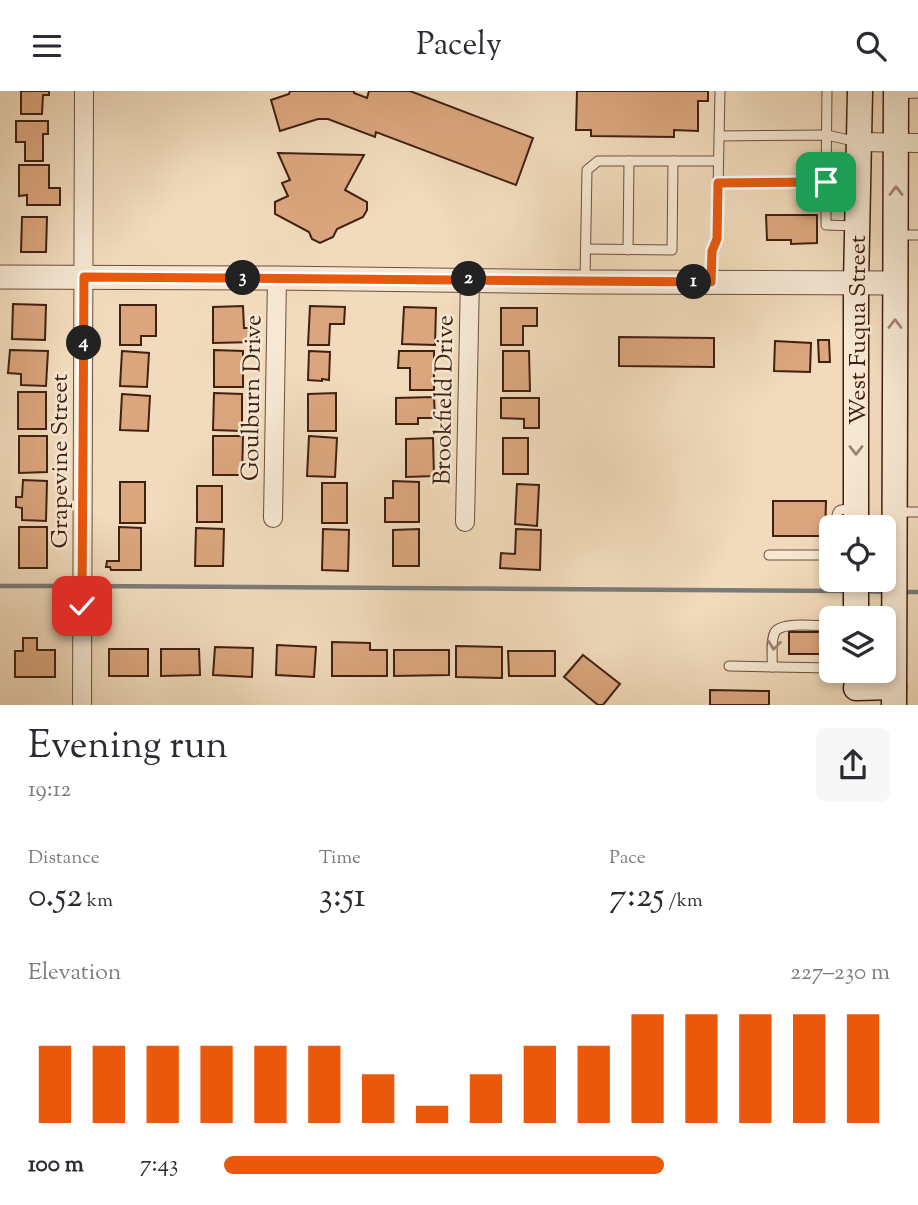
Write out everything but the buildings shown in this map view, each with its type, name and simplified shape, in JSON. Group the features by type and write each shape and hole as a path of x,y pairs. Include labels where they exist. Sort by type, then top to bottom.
{"main road":[{"name":"West Fuqua Street","path":"856,515 856,284 860,91"},
{"name":"West Fuqua Street","path":"894,696 894,582 907,512 895,283 907,235 904,92"},
{"path":"882,515 907,512"},
{"path":"856,688 894,696"}],"street":[{"name":"Grapevine Street","path":"82,705 84,91"},
{"path":"860,142 907,143"},
{"path":"0,277 895,283"},
{"name":"Goulburn Drive","path":"274,518 277,278"},
{"name":"Brookfield Drive","path":"466,523 470,279"}],"lane":[{"path":"711,282 712,251 717,239 720,91"},
{"path":"827,91 826,225 858,226"},
{"path":"719,136 827,135 860,142"},
{"path":"585,282 587,170 598,161 718,161"},
{"path":"628,250 629,161"},
{"path":"586,249 672,250 673,161"},
{"path":"718,183 826,182"},
{"path":"837,515 842,508 852,515"},
{"path":"769,555 819,555"},
{"path":"772,667 773,639 780,627 819,626"},
{"path":"729,666 819,668"}],"waterway":[{"path":"0,586 77,586"},
{"path":"86,586 819,591"},
{"path":"901,592 918,592"}],"route":[{"path":"82,606 84,277 711,282 712,251 717,239 718,183 826,182"}]}
